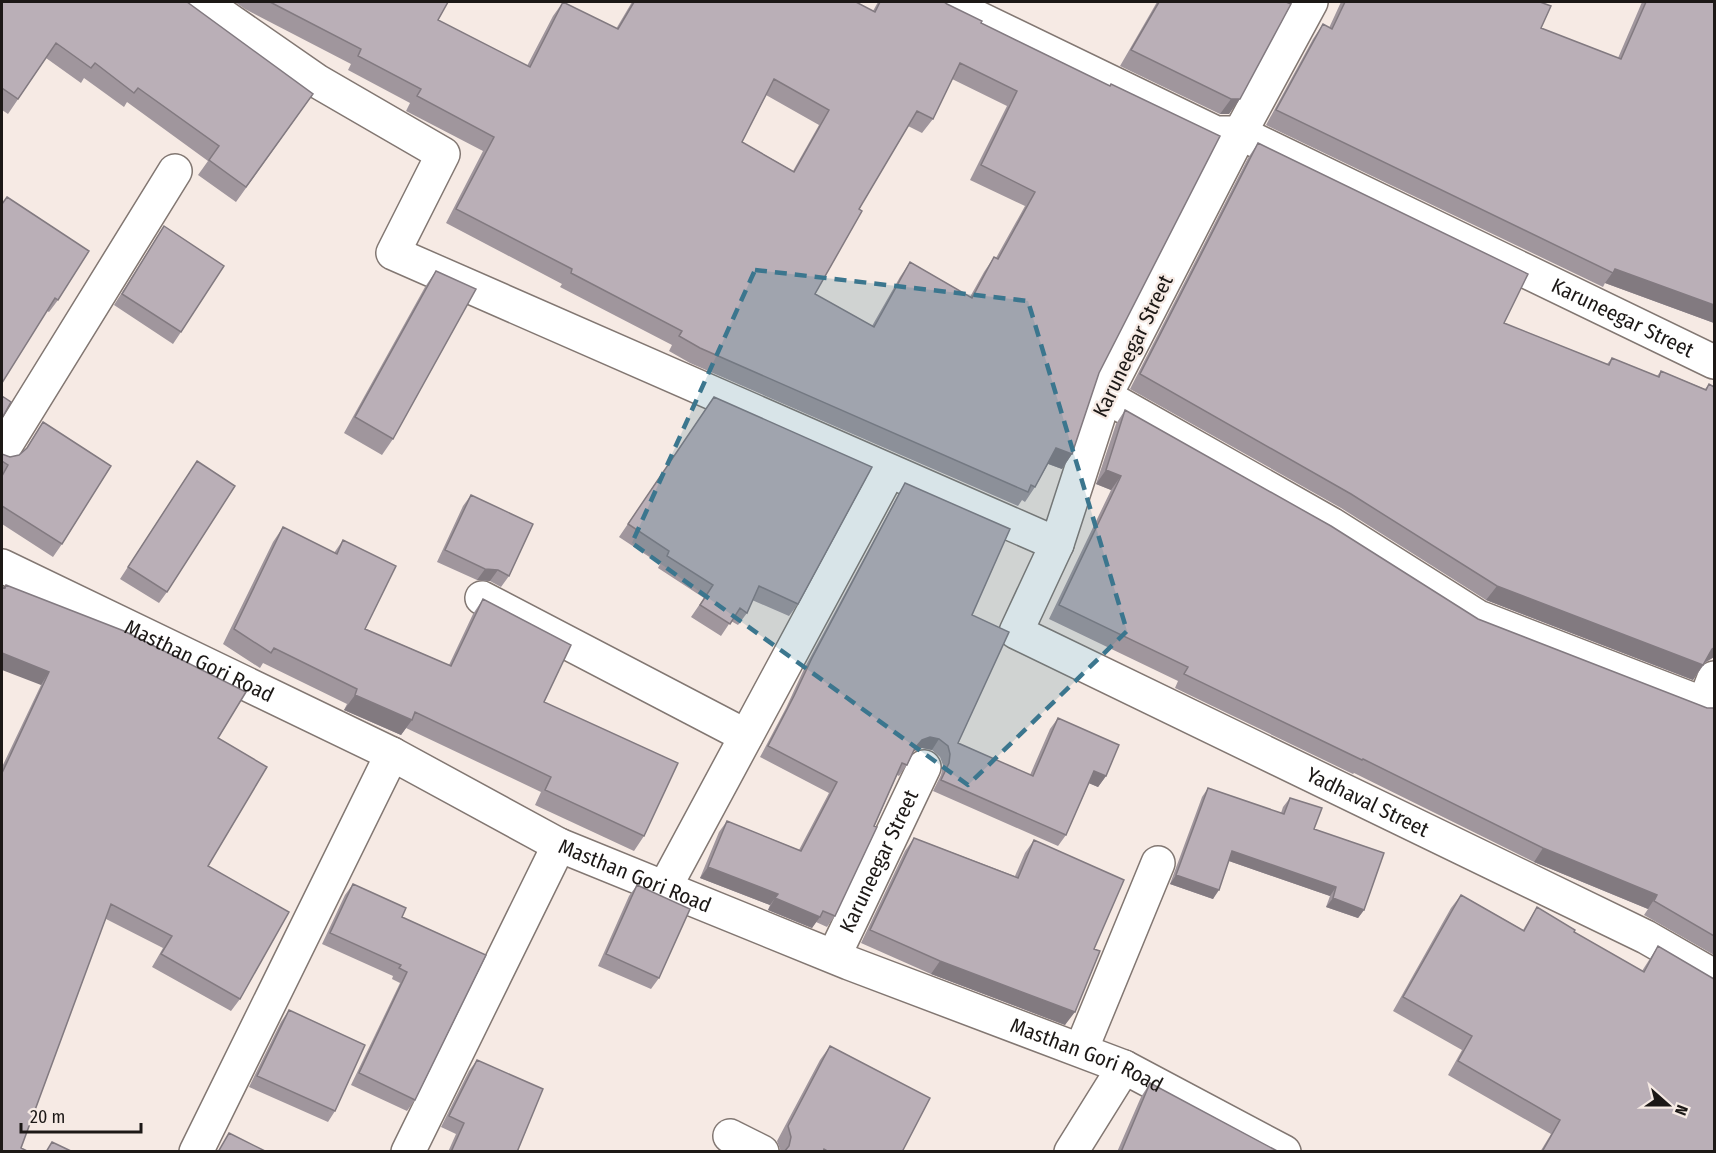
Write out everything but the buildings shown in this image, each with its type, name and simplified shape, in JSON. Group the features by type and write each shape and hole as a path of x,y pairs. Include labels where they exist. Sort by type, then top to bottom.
{"street":[{"path":"203,2 317,81 443,153 393,253 1056,544"},
{"name":"Karuneegar Street","path":"945,2 1216,133 1240,133 1714,362"},
{"path":"1240,133 1311,2"},
{"name":"Karuneegar Street","path":"1016,632 1056,544 1105,396 1240,133"},
{"path":"2,451 175,171"},
{"path":"1105,396 1331,524 1478,617 1704,704 1714,678"},
{"path":"665,887 889,471"},
{"name":"Masthan Gori Road","path":"2,566 392,754 560,844 834,956 1124,1067 1284,1152"},
{"path":"482,598 746,736"},
{"name":"Yadhaval Street","path":"1016,632 1646,937 1714,976"},
{"path":"196,1152 392,754"},
{"name":"Karuneegar Street","path":"834,956 924,766"},
{"path":"408,1152 560,844"},
{"path":"1081,1050 1158,863"},
{"path":"1071,1152 1124,1067"},
{"path":"730,1136 762,1152"}],"highlighted area":[{"path":"755,270 1028,301 1127,631 968,785 632,543"}]}
